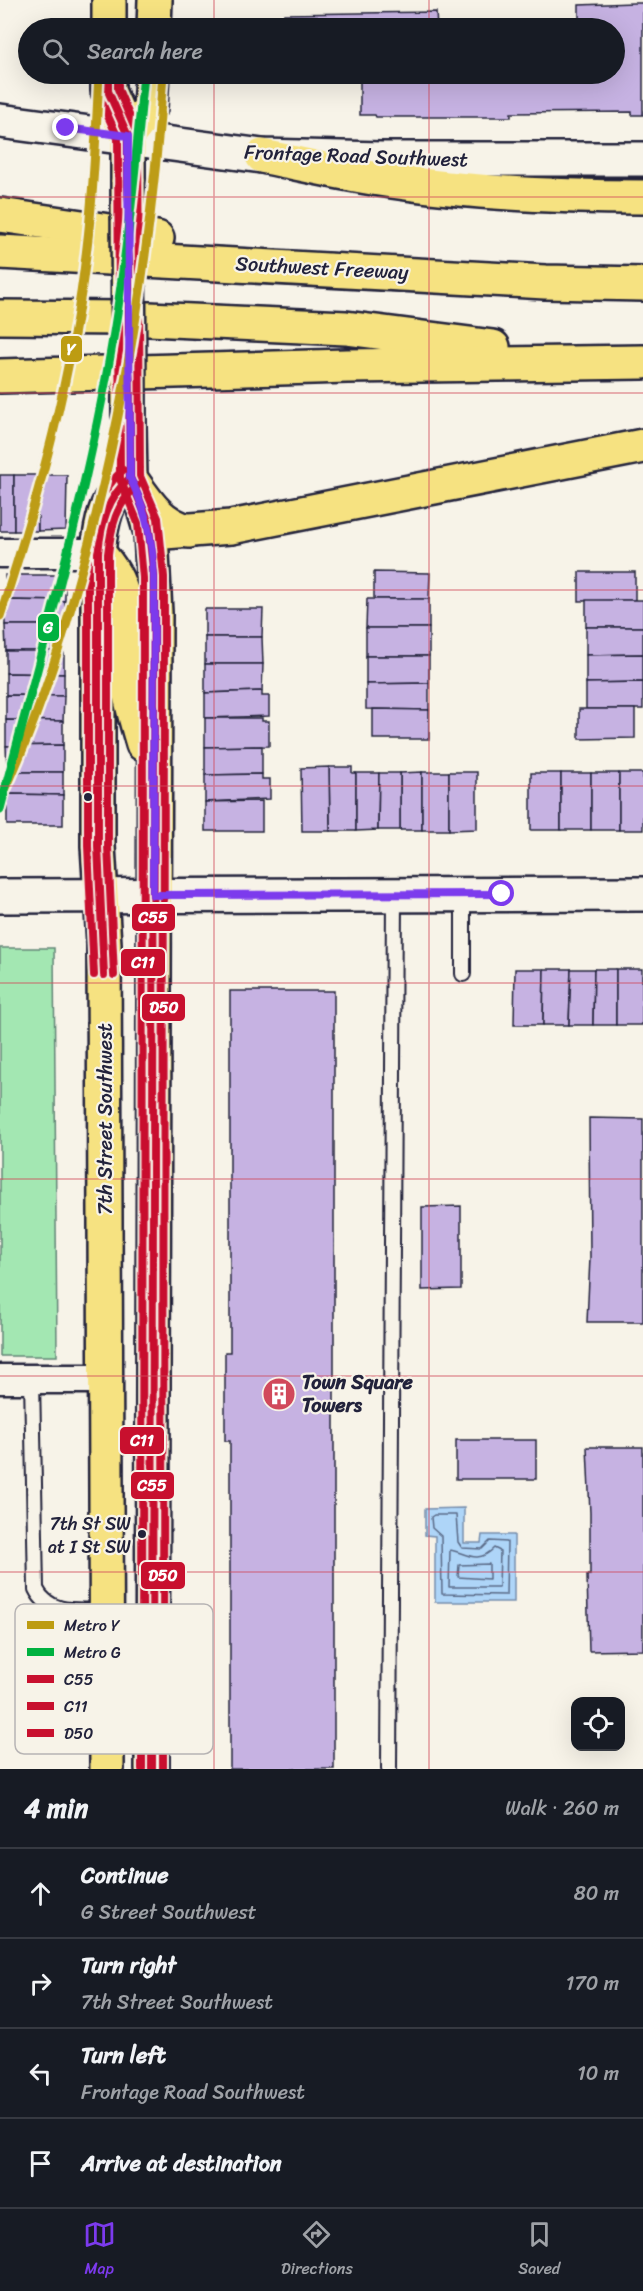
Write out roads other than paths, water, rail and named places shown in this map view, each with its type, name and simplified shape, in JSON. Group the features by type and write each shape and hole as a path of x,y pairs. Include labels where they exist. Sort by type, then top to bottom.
{"main road":[{"path":"109,0 109,18"},
{"path":"154,18 155,0"},
{"path":"108,84 108,92 128,136 130,478 143,506 151,533 155,613 152,1604"},
{"path":"128,136 150,108 151,84"},
{"path":"262,156 379,179 431,185 529,194 643,197"},
{"path":"0,216 379,271"},
{"name":"Southwest Freeway","path":"0,252 379,271 545,282 643,284"},
{"path":"0,317 160,319 346,328 628,362"},
{"path":"0,376 348,366 628,362"},
{"path":"151,533 231,527 643,446"},
{"path":"130,478 149,506 164,520 189,531"},
{"name":"7th Street Southwest","path":"106,1604 102,895 98,846 98,553 107,507 117,490 130,478"},
{"path":"98,553 111,567 125,601 129,694 154,780"},
{"path":"152,1754 152,1769"}],"street":[{"name":"Frontage Road Southwest","path":"0,121 128,136 262,156 381,159 643,159"},
{"path":"0,553 98,553"},
{"path":"0,896 643,894"},
{"path":"0,1379 106,1379"}],"lane":[{"path":"389,1769 394,894"},
{"path":"463,894 463,974"},
{"path":"32,1379 36,1589 41,1599 50,1604"}],"water":[{"path":"464,1508 464,1543 481,1543 482,1535 514,1535 514,1602 435,1602 435,1536 425,1535 425,1509"}],"metro line":[{"name":"Y","path":"0,616 41,480 73,341 89,226 98,84"},
{"name":"G","path":"0,809 68,550 103,394 123,275 143,84"},
{"name":"Y","path":"0,801 41,702 83,565 106,474 138,304 153,190 162,84"}],"place":[{"name":"Town Square Towers","path":"279,1394"},
{"name":"7th St SW at I St SW","path":"142,1534"}]}
